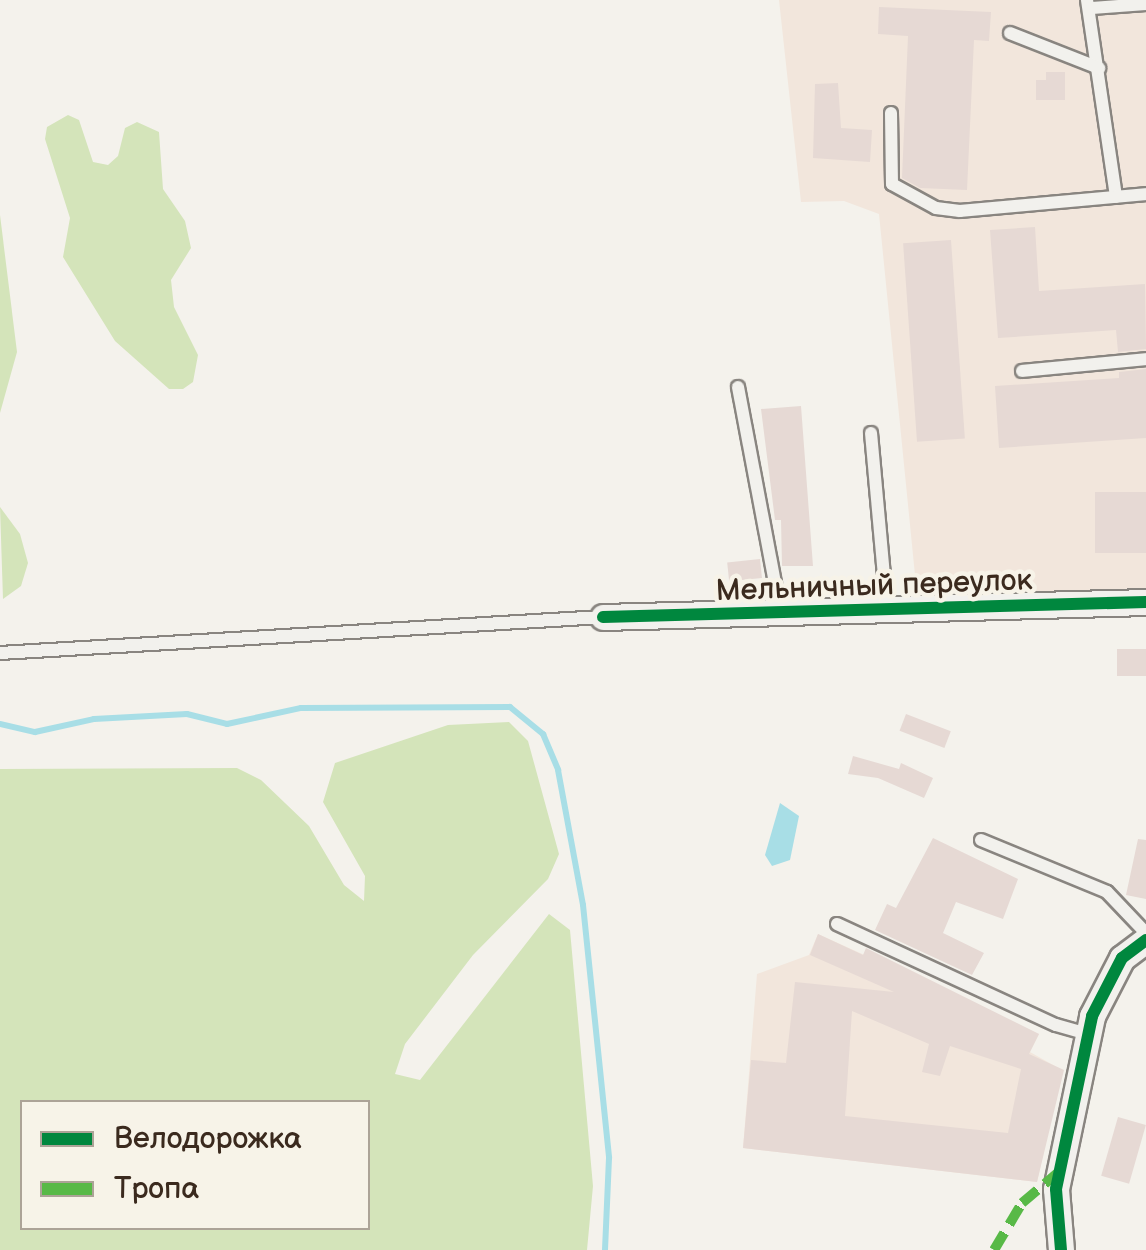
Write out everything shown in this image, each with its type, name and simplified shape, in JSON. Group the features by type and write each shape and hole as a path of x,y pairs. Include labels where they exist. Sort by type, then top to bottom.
{"street":[{"name":"Мельничный переулок","path":"603,617 1146,602"},
{"path":"1061,1250 1054,1200 1088,1034 1106,983 1146,937"}],"lane":[{"path":"1116,197 1090,4 1146,4"},
{"path":"1010,33 1099,68"},
{"path":"891,113 892,184 936,208 960,212 1146,194"},
{"path":"1022,371 1146,359"},
{"path":"738,387 780,615"},
{"path":"871,433 887,610"},
{"path":"0,653 603,617"},
{"path":"981,840 1107,892 1146,937"},
{"path":"836,924 1056,1025 1088,1034"}],"shaded area":[{"path":"779,0 1146,0 1146,589 917,595 879,214 844,201 801,202"},
{"path":"818,934 1039,1034 1030,1052 1062,1070 1037,1182 743,1148 757,974 809,955"}],"green space":[{"path":"68,115 79,120 93,162 108,165 118,156 125,128 137,122 159,132 163,189 185,221 191,248 171,280 174,307 198,355 193,382 183,389 169,389 115,341 63,257 70,218 45,139 47,127"},
{"path":"0,215 17,352 0,413"},
{"path":"0,507 20,534 28,563 21,586 3,599"},
{"path":"509,722 528,741 559,854 548,879 473,955 405,1044 395,1074 420,1080 549,914 570,930 593,1186 587,1250 0,1250 0,769 237,768 261,780 309,826 344,885 364,901 365,876 323,802 335,763 448,725"}],"water":[{"path":"780,803 799,816 790,860 772,866 765,855"}],"building":[{"path":"879,7 991,12 989,41 974,40 967,190 920,188 902,178 908,36 878,34"},
{"path":"1046,72 1065,72 1065,100 1036,100 1036,80 1046,80"},
{"path":"838,83 841,128 872,130 870,162 813,158 815,84"},
{"path":"1035,227 1039,291 1145,284 1146,349 1118,352 1116,330 998,338 990,230"},
{"path":"951,240 965,439 917,442 903,243"},
{"path":"1146,369 1146,438 999,448 995,386 1119,378 1119,372"},
{"path":"801,406 813,566 782,566 781,520 775,520 761,409"},
{"path":"1095,492 1146,492 1146,553 1095,553"},
{"path":"760,559 762,578 729,581 727,562"},
{"path":"1117,649 1146,649 1146,676 1117,676"},
{"path":"906,714 951,731 944,748 900,731"},
{"path":"853,756 899,769 901,763 933,778 924,798 878,778 848,774"},
{"path":"933,838 1018,879 1003,919 956,902 943,933 984,953 972,975 875,930 887,904 896,908"},
{"path":"1138,839 1146,840 1146,899 1126,895"},
{"path":"818,934 863,955 866,948 1039,1034 1029,1054 1064,1070 1037,1182 743,1148 751,1060 786,1063 795,982 894,992 810,955","holes":["852,1011 929,1044 922,1072 940,1076 950,1046 1021,1069 1008,1133 845,1116"]},
{"path":"1118,1117 1146,1125 1129,1184 1101,1176"}],"waterway":[{"path":"0,724 35,732 94,719 187,714 227,724 301,708 510,707 543,734 558,770 583,905 609,1158 605,1250"}],"marked path":[{"path":"994,1250 1022,1203 1060,1171"}],"cycle path":[{"path":"603,617 1146,602"},
{"path":"1061,1250 1056,1189 1092,1016 1122,958 1146,940"}]}
